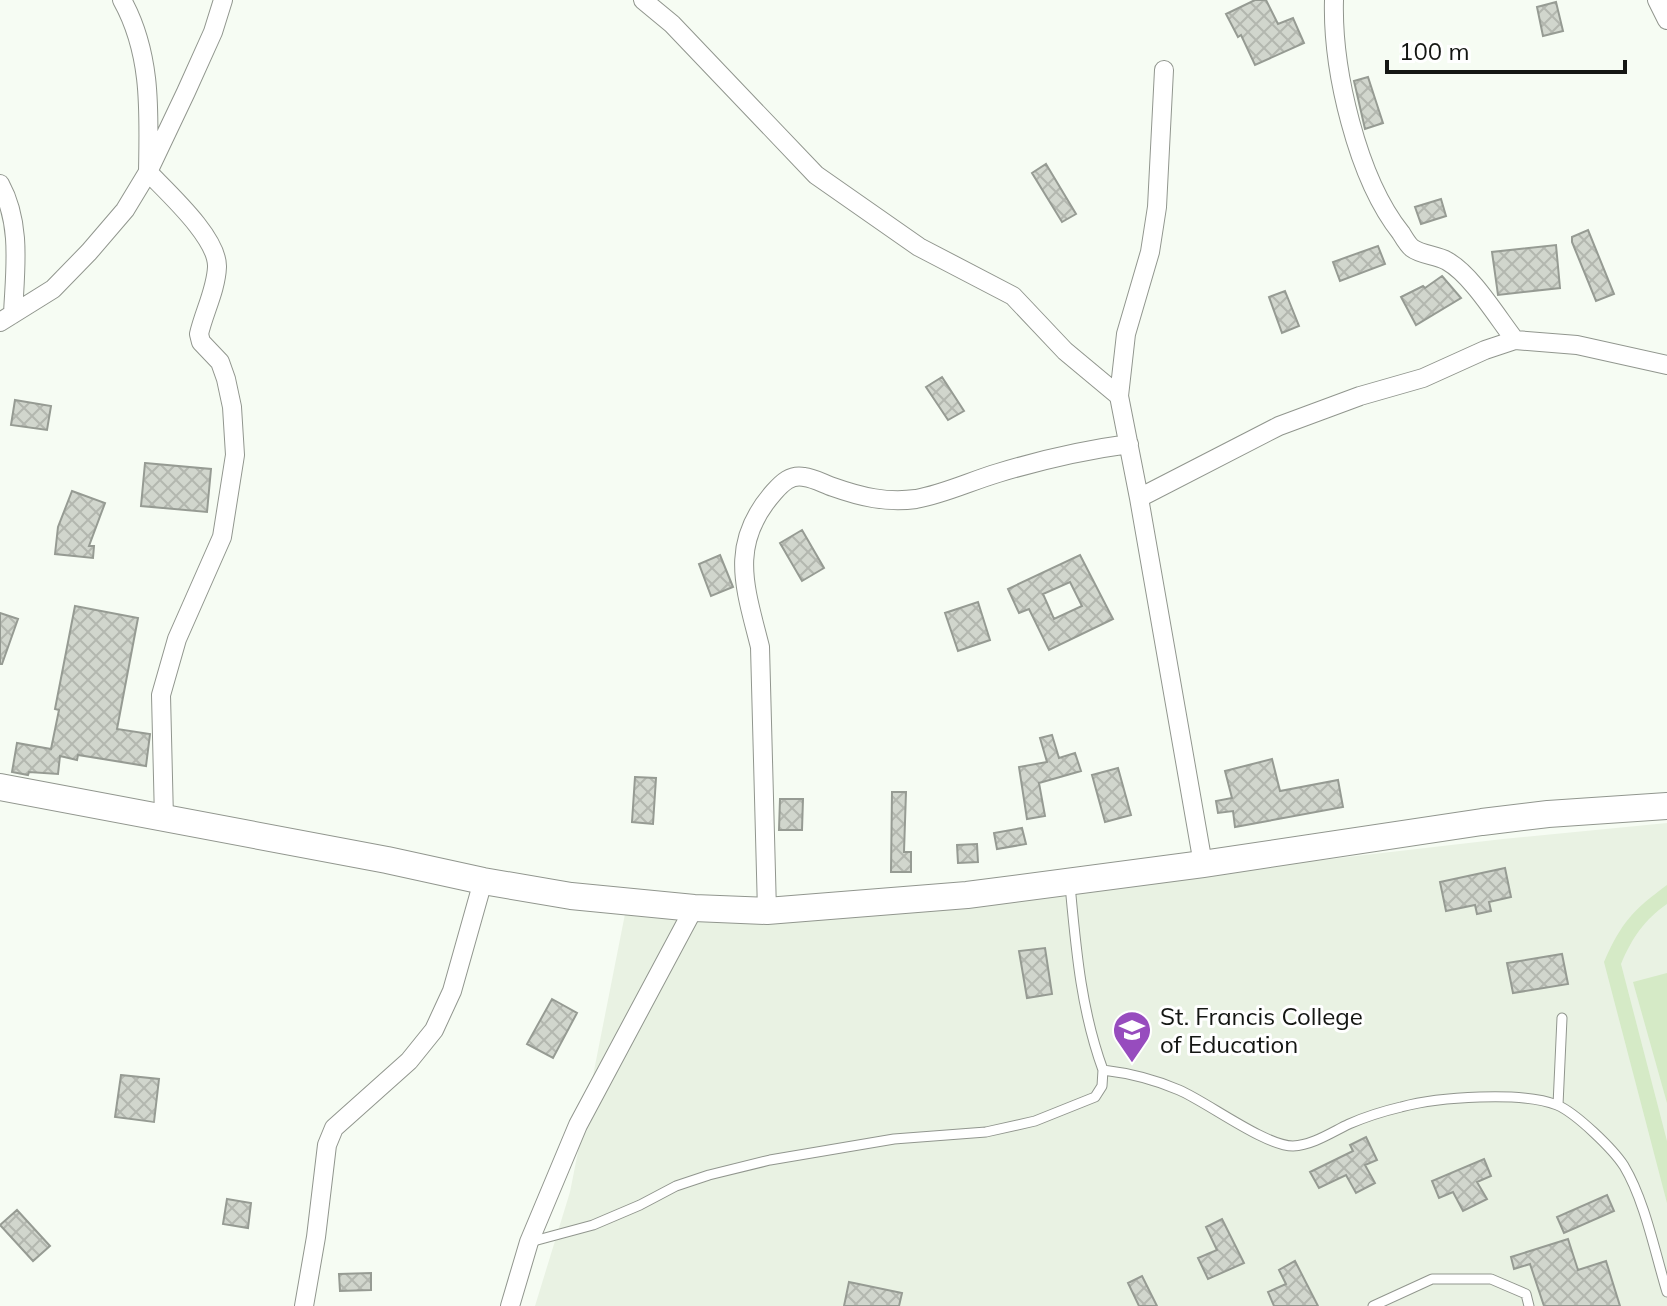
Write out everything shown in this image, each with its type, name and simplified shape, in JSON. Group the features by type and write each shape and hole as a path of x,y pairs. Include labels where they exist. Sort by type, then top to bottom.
{"main road":[{"path":"0,787 571,896 694,908 767,911 967,895 1203,864 1482,822 1667,806"}],"street":[{"path":"122,0 132,18 147,77 148,172 186,213 217,256 213,289 199,334 201,342 220,362 226,379 232,407 235,455 222,537 177,639 161,695 164,819"},
{"path":"6,318 53,289 125,210 148,172 213,32 223,0"},
{"path":"643,0 672,24 816,175 919,247 1013,296 1065,351 1119,396"},
{"path":"1334,0 1337,57 1343,93 1357,141 1389,219 1413,249 1447,261 1467,279 1515,340"},
{"path":"1657,0 1667,20"},
{"path":"1164,70 1157,207 1150,252 1126,334 1119,396 1203,864"},
{"path":"0,184 9,201 17,247 6,318"},
{"path":"1139,498 1279,426 1360,396 1423,378 1515,340 1577,345 1667,365"},
{"path":"767,911 760,658 743,552 751,527 766,501 784,480 802,476 861,497 889,501 918,498 1064,455 1129,444"},
{"path":"304,1306 327,1145 334,1128 409,1061 434,1030 452,991 483,881"},
{"path":"510,1306 529,1242 578,1125 694,908"}],"lane":[{"path":"529,1242 593,1225 676,1186 739,1168 894,1139 986,1132 1035,1121 1095,1097 1102,1086 1103,1070 1093,1043 1079,980 1070,880"},
{"path":"1558,1105 1562,1018"},
{"path":"1103,1070 1180,1091 1260,1136 1291,1146 1318,1140 1352,1123 1403,1106 1507,1096 1558,1105 1603,1141 1624,1166 1636,1193 1667,1292"},
{"path":"1373,1306 1432,1279 1491,1279 1526,1294 1529,1306"}],"shaded area":[{"name":"St. Francis College of Education","path":"1667,823 1667,1306 535,1306 570,1192 626,909 1193,875"}],"green space":[{"path":"1667,885 1667,904 1640,930 1621,964 1667,1141 1667,1203 1604,962 1629,918"},
{"path":"1667,973 1667,1103 1633,982"}],"building":[{"path":"1255,0 1266,0 1278,24 1293,18 1304,43 1255,65 1241,35 1238,37 1226,14"},
{"path":"1556,2 1563,31 1543,36 1537,7"},
{"path":"1368,77 1383,123 1365,129 1354,81"},
{"path":"1046,164 1076,214 1062,222 1032,173"},
{"path":"1441,199 1446,216 1421,224 1415,207"},
{"path":"1588,230 1614,294 1596,301 1572,242 1572,237"},
{"path":"1556,245 1560,288 1498,295 1492,252"},
{"path":"1378,246 1385,264 1340,281 1333,262"},
{"path":"1442,276 1461,298 1416,325 1401,297 1423,286 1425,288"},
{"path":"1285,291 1299,326 1282,333 1269,297"},
{"path":"942,377 964,411 948,420 926,387"},
{"path":"15,400 51,406 47,430 11,425"},
{"path":"145,463 211,469 207,512 141,506"},
{"path":"72,491 105,503 89,546 94,546 93,558 55,554 58,527"},
{"path":"802,530 824,568 802,581 780,543"},
{"path":"720,555 733,587 711,596 699,564"},
{"path":"1080,555 1113,619 1049,650 1029,609 1019,613 1008,589","holes":["1070,582 1082,606 1054,619 1043,594"]},
{"path":"978,602 990,640 958,651 945,613"},
{"path":"75,606 138,618 117,729 150,734 146,766 78,755 77,760 60,756 58,774 12,772 17,743 51,749 59,710 55,709"},
{"path":"0,613 18,619 2,664 0,664"},
{"path":"1052,735 1059,758 1075,753 1081,771 1039,783 1045,816 1027,819 1019,767 1047,762 1040,738"},
{"path":"1272,759 1280,791 1338,780 1343,807 1235,827 1233,811 1218,813 1216,801 1232,798 1225,771"},
{"path":"1118,768 1131,815 1105,822 1092,775"},
{"path":"635,777 656,778 653,824 632,822"},
{"path":"892,792 906,792 904,852 911,852 911,872 891,872"},
{"path":"780,799 803,799 802,830 779,830"},
{"path":"1022,828 1026,844 997,849 994,833"},
{"path":"977,844 978,862 958,863 957,845"},
{"path":"1505,868 1511,897 1489,902 1491,911 1477,914 1475,905 1446,911 1440,882"},
{"path":"1045,948 1052,994 1027,998 1019,951"},
{"path":"1562,954 1568,984 1513,993 1507,963"},
{"path":"552,999 577,1013 553,1058 527,1044"},
{"path":"121,1075 159,1079 154,1122 115,1117"},
{"path":"1366,1137 1377,1160 1365,1165 1375,1183 1356,1193 1346,1175 1319,1188 1310,1172 1353,1151 1350,1145"},
{"path":"1484,1159 1491,1176 1477,1182 1487,1199 1463,1211 1453,1192 1439,1198 1432,1181"},
{"path":"1607,1195 1614,1211 1564,1233 1557,1217"},
{"path":"227,1199 251,1203 248,1228 223,1224"},
{"path":"17,1210 50,1246 33,1261 0,1225"},
{"path":"1222,1219 1244,1263 1208,1279 1198,1258 1217,1250 1206,1227"},
{"path":"1568,1239 1578,1270 1606,1261 1620,1306 1544,1306 1530,1264 1514,1269 1511,1257"},
{"path":"1295,1261 1318,1306 1274,1306 1268,1292 1286,1284 1279,1270"},
{"path":"371,1273 371,1290 340,1291 339,1274"},
{"path":"1142,1276 1157,1306 1139,1306 1128,1283"},
{"path":"849,1282 902,1293 899,1306 844,1306"}],"place":[{"name":"St. Francis College of Education","path":"1132,1064"}]}
